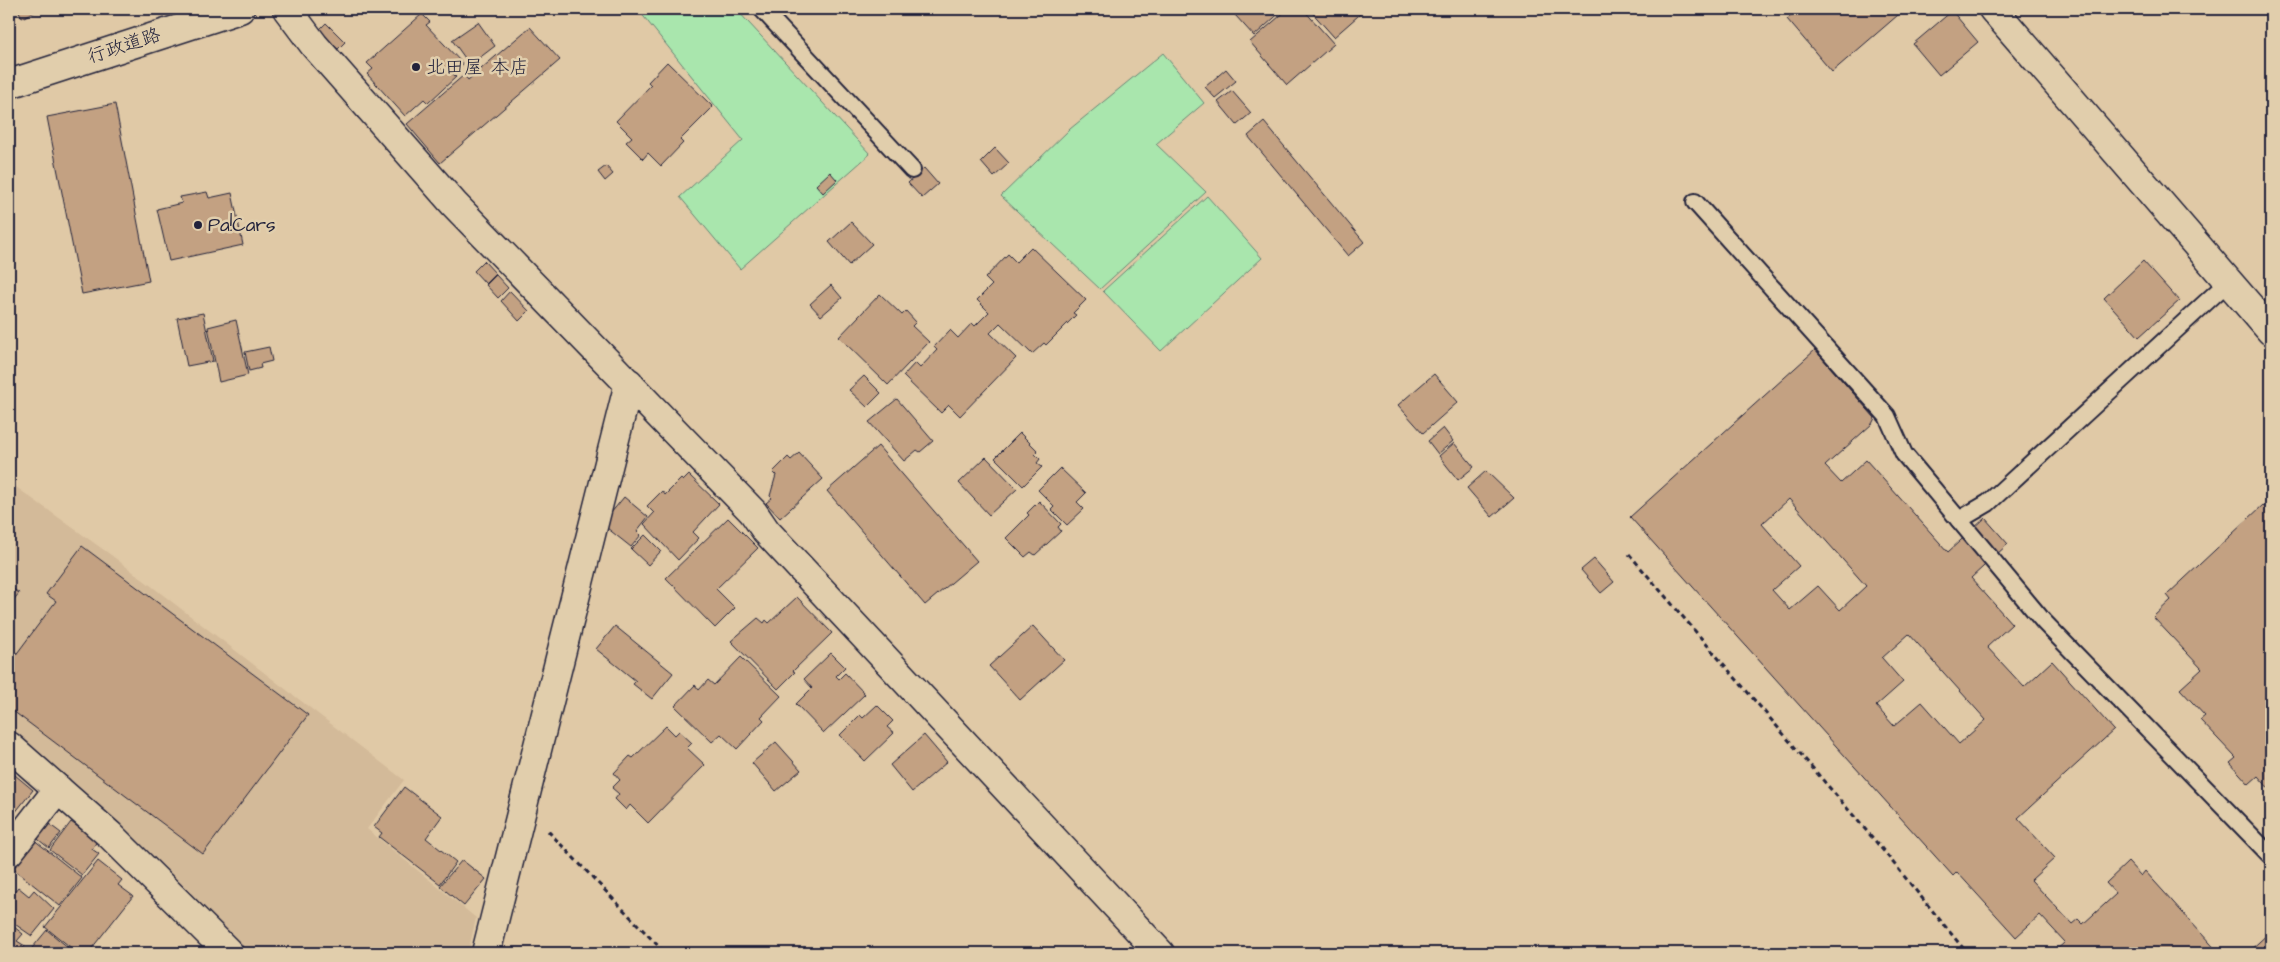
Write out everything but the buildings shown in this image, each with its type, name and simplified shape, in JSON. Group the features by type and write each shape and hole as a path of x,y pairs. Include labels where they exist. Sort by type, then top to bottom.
{"main road":[{"name":"行政道路","path":"9,84 240,9"},
{"path":"287,9 314,45 454,204 752,512 766,531 1160,953"},
{"path":"1992,9 2271,331"},
{"path":"486,953 629,383"},
{"path":"9,746 110,835 229,953"},
{"path":"9,852 58,789"}],"lane":[{"path":"762,9 912,170"},
{"path":"1695,202 1887,416 1904,454 2044,622 2271,856"},
{"path":"1959,520 1988,503 2228,282"}],"path":[{"path":"1629,554 1877,843 1967,953"},
{"path":"524,806 665,953"}],"shaded area":[{"path":"9,482 111,555 404,780 367,829 476,918 468,953 244,953 117,828 9,732"}],"green space":[{"path":"645,9 736,9 870,154 740,269 680,197 743,140 640,12"},
{"path":"1163,53 1204,103 1156,144 1206,192 1100,289 1001,196 1070,129"},
{"path":"1207,196 1262,258 1161,351 1103,291"}],"place":[{"name":"北田屋 本店","path":"416,67"},
{"name":"Pa!Cars","path":"198,225"}]}
